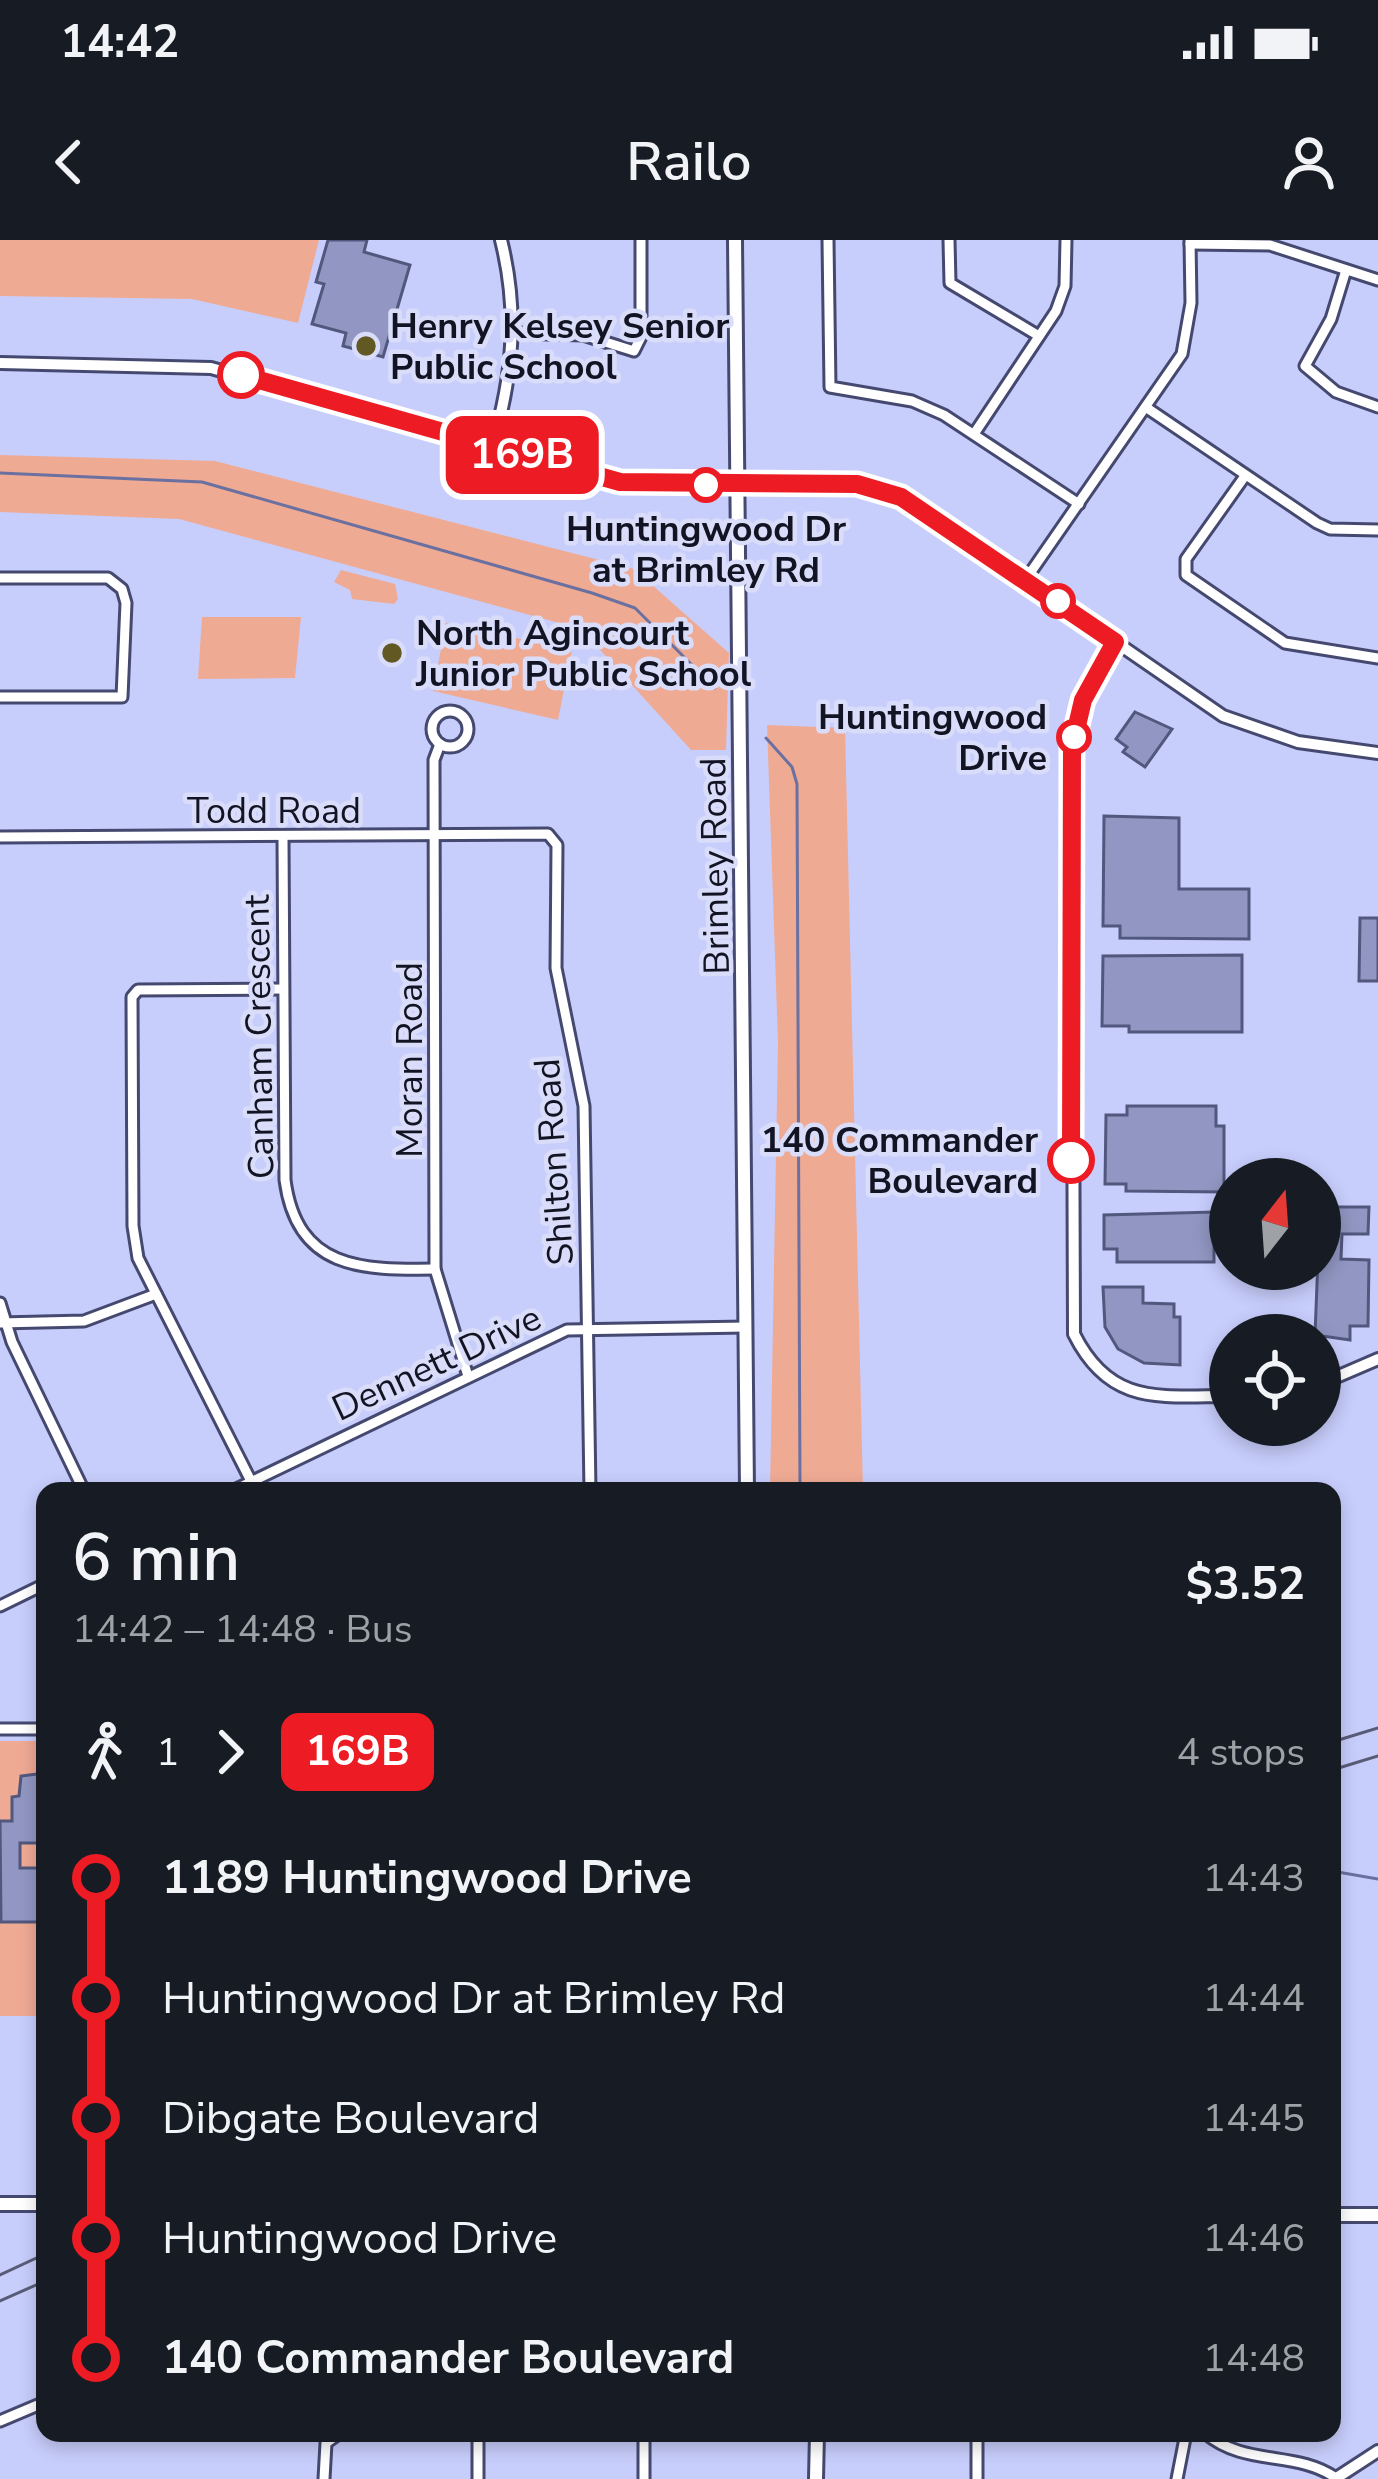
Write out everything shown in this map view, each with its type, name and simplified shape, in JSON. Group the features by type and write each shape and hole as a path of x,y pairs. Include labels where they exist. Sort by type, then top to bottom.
{"main road":[{"name":"Brimley Road","path":"735,240 747,1482"},
{"path":"0,2204 36,2204"},
{"path":"1341,2215 1378,2215"},
{"path":"816,2479 817,2442"}],"street":[{"path":"492,447 511,380 512,289 501,240"},
{"path":"512,333 565,333 634,351 641,338 641,240"},
{"path":"828,240 830,386 912,401 976,431 1079,504"},
{"path":"949,240 950,283 1039,336"},
{"path":"976,431 1063,295 1066,240"},
{"path":"1026,579 1147,408 1186,341 1190,242 1270,244 1378,280"},
{"path":"1346,270 1331,319 1305,367 1336,392 1378,407"},
{"path":"0,363 211,368 620,482 857,484 901,497 1248,728 1378,753"},
{"path":"1147,408 1330,529 1378,530"},
{"path":"1245,476 1186,560 1186,575 1285,644 1378,658"},
{"path":"0,578 108,578 122,589 126,603 122,697 0,697"},
{"path":"1115,642 1083,700 1072,747 1074,1334 1097,1372 1124,1390 1209,1395"},
{"name":"Moran Road","path":"458,711 468,724 466,739 452,747 440,744 432,731 434,721 440,713 458,711"},
{"name":"Moran Road","path":"440,744 434,760 435,1269 467,1373"},
{"name":"Todd Road","path":"0,837 548,834"},
{"name":"Shilton Road","path":"548,834 557,844 556,968 582,1077 590,1482"},
{"name":"Canham Crescent","path":"283,838 285,1180 298,1225 326,1254 354,1267 435,1269"},
{"path":"252,1482 138,1258 133,1226 132,997 138,990 283,989"},
{"path":"2,1323 84,1321 156,1294"},
{"path":"0,1303 2,1323 80,1482"},
{"name":"Dennett Drive","path":"262,1482 537,1341 588,1327 746,1327"},
{"path":"1341,1375 1378,1359"},
{"path":"0,1606 36,1588"},
{"path":"0,1729 36,1729"},
{"path":"0,2421 36,2406"},
{"path":"325,2479 327,2442"},
{"path":"478,2442 478,2479"},
{"path":"644,2442 644,2479"},
{"path":"977,2442 977,2479"},
{"path":"1178,2479 1184,2442"},
{"path":"1219,2442 1235,2452 1313,2464 1336,2478 1378,2451"}],"shaded area":[{"path":"0,240 319,240 298,323 192,299 0,296"},
{"path":"0,455 215,461 634,569 729,653 726,750 691,750 581,629 179,519 0,512"},
{"path":"341,570 395,584 398,599 394,604 352,599 350,590 334,582"},
{"path":"202,617 301,617 295,678 198,679"},
{"path":"446,623 572,650 558,720 433,691"},
{"path":"767,725 845,728 863,1482 770,1482 778,1042"},
{"path":"0,1741 36,1741 36,2016 0,2016"}],"building":[{"name":"Henry Kelsey Senior Public School","path":"328,240 367,240 364,252 410,265 383,357 343,346 346,333 312,324 324,284 316,282"},
{"path":"1135,712 1172,729 1145,767 1123,752 1127,747 1116,739"},
{"path":"1104,816 1179,818 1179,889 1249,889 1249,939 1120,938 1120,926 1103,926"},
{"path":"1360,918 1378,918 1378,981 1359,981"},
{"path":"1242,955 1242,1032 1129,1032 1129,1026 1102,1026 1103,956"},
{"path":"1127,1106 1216,1106 1216,1126 1224,1126 1224,1158 1209,1158 1209,1192 1126,1191 1126,1184 1105,1184 1106,1115 1127,1115"},
{"path":"1341,1207 1369,1207 1368,1234 1342,1234 1341,1259"},
{"path":"1209,1212 1209,1262 1117,1262 1117,1249 1104,1249 1104,1215"},
{"path":"1341,1259 1369,1260 1368,1326 1350,1326 1350,1340 1341,1339 1341,1314 1316,1314 1317,1290 1341,1290"},
{"path":"1103,1287 1143,1287 1143,1303 1174,1304 1174,1317 1180,1317 1180,1365 1144,1363 1118,1349 1105,1327"},
{"path":"36,1774 36,1843 20,1843 20,1868 36,1868 36,1922 1,1922 0,1821 12,1821 12,1797 19,1796 21,1776"}],"waterway":[{"path":"0,473 202,482 592,593 635,608 715,688"},
{"path":"766,738 792,767 797,784 800,1482"},
{"path":"1341,1873 1378,1879"}],"railway":[{"path":"1341,1739 1378,1728"},
{"path":"1341,1767 1378,1756"},
{"path":"0,2275 36,2258"},
{"path":"0,2301 36,2285"}],"bus line":[{"name":"169B","path":"241,375 620,482 857,484 901,497 1115,642 1083,700 1072,747 1071,1160"}],"place":[{"name":"Henry Kelsey Senior Public School","path":"366,346"},
{"name":"Huntingwood Dr at Brimley Rd","path":"706,485"},
{"name":"North Agincourt Junior Public School","path":"392,653"},
{"name":"Huntingwood Drive","path":"1074,737"},
{"name":"140 Commander Boulevard","path":"1071,1160"}]}
